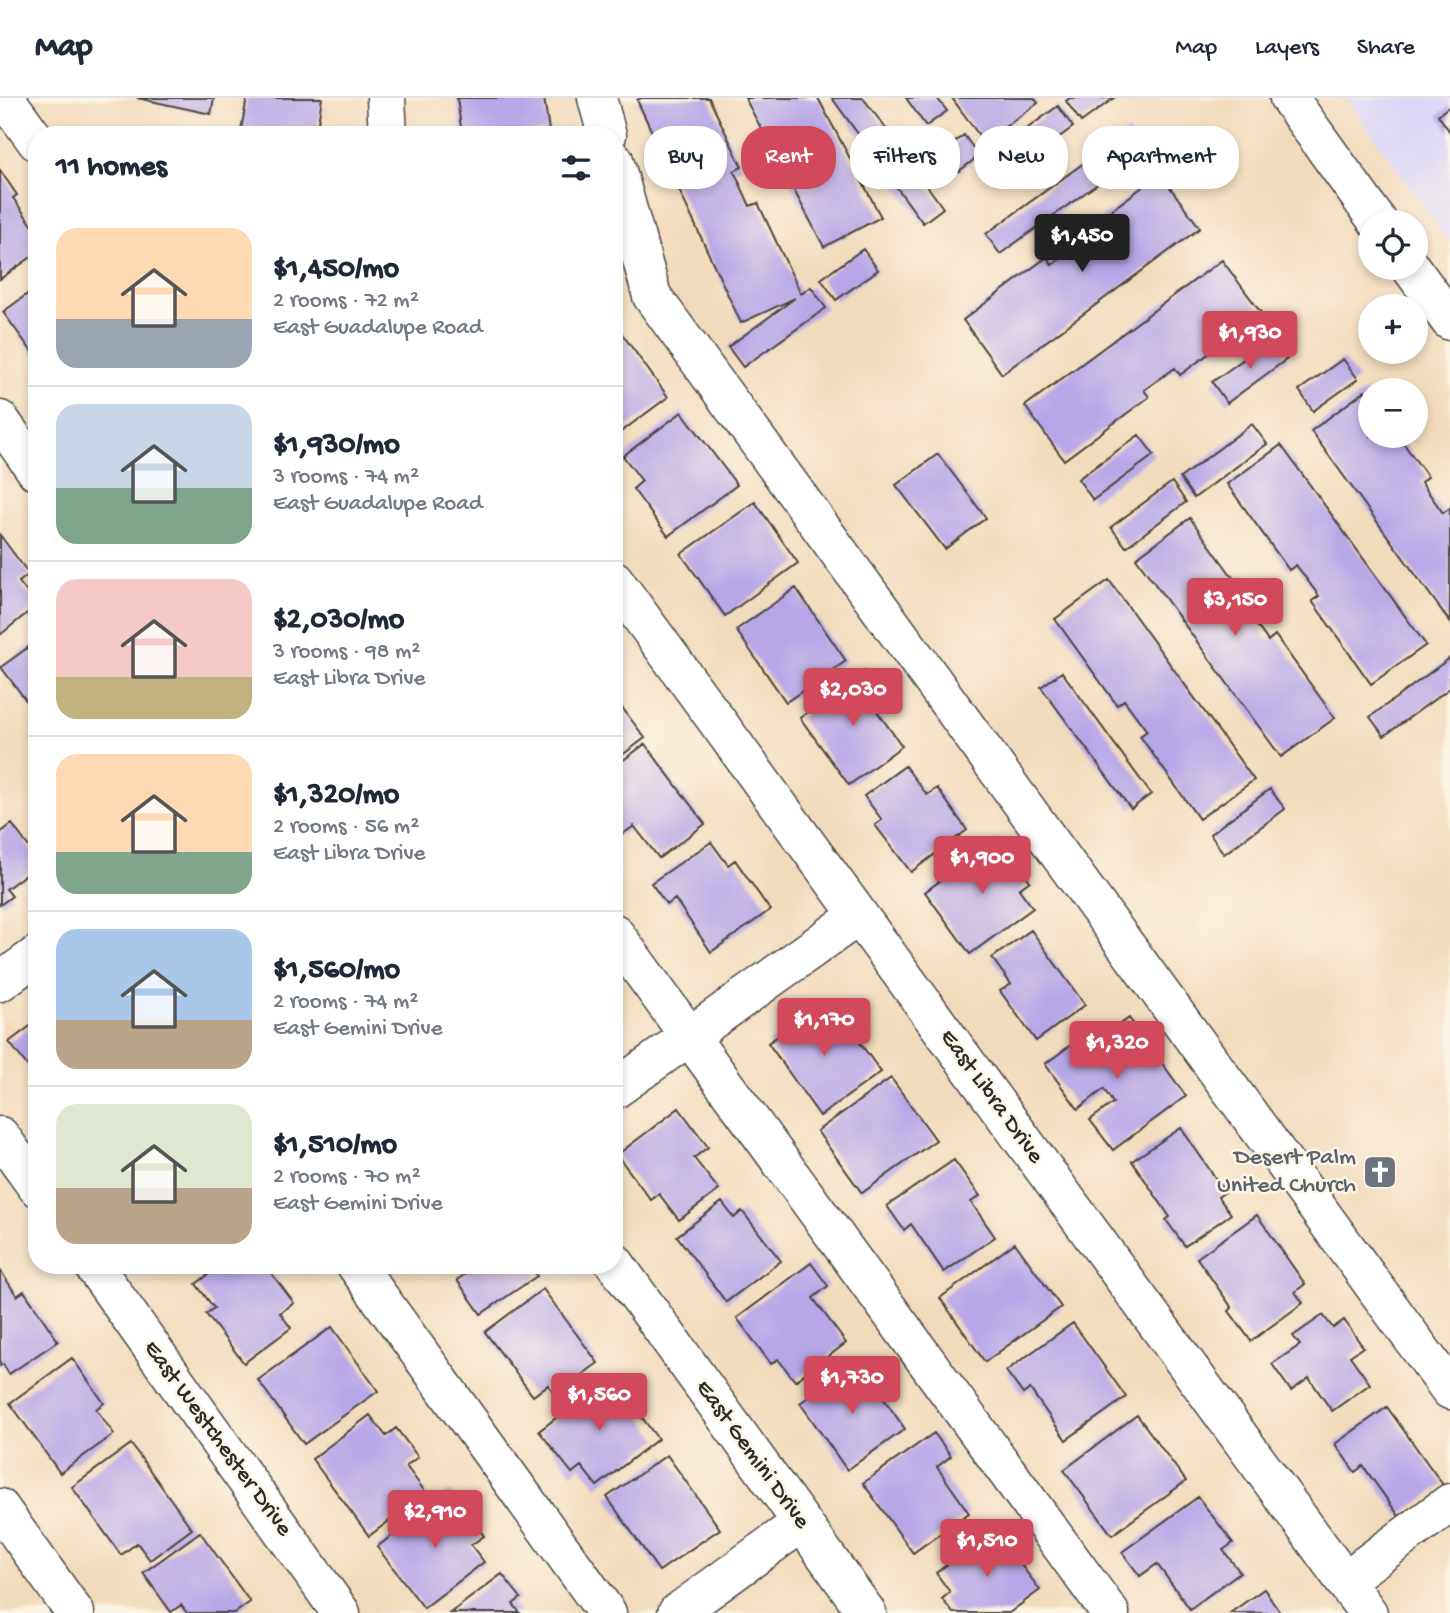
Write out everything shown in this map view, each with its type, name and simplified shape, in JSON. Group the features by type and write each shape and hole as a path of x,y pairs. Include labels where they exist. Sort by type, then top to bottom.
{"street":[{"path":"0,103 5,98 28,130"},
{"path":"386,98 388,126"},
{"path":"597,98 605,126"},
{"path":"1289,98 1369,210"},
{"path":"623,192 652,296 1450,1390"},
{"path":"1420,280 1450,321"},
{"name":"East Libra Drive","path":"623,592 1368,1613"},
{"path":"623,1084 858,916"},
{"path":"623,945 1110,1613"},
{"path":"0,982 28,962"},
{"path":"0,1136 28,1175"},
{"name":"East Westchester Drive","path":"99,1274 341,1613"},
{"path":"362,1274 607,1613"},
{"name":"East Gemini Drive","path":"623,1274 867,1613"},
{"path":"1344,1581 1450,1503"},
{"path":"0,1508 75,1613"},
{"path":"677,1613 800,1523"}],"shaded area":[{"path":"1346,98 1450,98 1450,243"}],"building":[{"path":"137,98 214,98 211,114"},
{"path":"247,98 322,98 317,126 242,126"},
{"path":"457,98 544,98 548,126 461,126"},
{"path":"709,98 722,126 649,126 637,100"},
{"path":"745,98 818,98 833,126 760,126"},
{"path":"832,98 863,98 884,126 852,126"},
{"path":"906,98 937,98 947,111 926,126"},
{"path":"952,98 1034,98 1038,103 1006,126 974,126 974,128"},
{"path":"1070,98 1114,98 1081,122 1066,101"},
{"path":"1058,106 1073,127 1068,131 1068,126 1031,126"},
{"path":"1450,106 1450,132 1438,115"},
{"path":"836,132 850,158 850,189 866,189 881,217 824,247 793,189 836,189"},
{"path":"964,135 974,149 974,160 960,170 960,138"},
{"path":"727,136 741,165 734,171 750,206 758,203 801,294 811,287 826,308 743,367 728,347 795,298 741,323 679,189 727,189"},
{"path":"1082,164 1082,189 1090,189 1000,254 986,234 1048,189 1068,189 1068,175"},
{"path":"0,170 17,195 13,198 28,219 28,259 0,279"},
{"path":"898,189 929,189 943,208 923,223"},
{"path":"1140,189 1171,189 1200,228 1002,374 963,320 1047,257 1052,265 1083,241 1078,235"},
{"path":"863,249 878,270 836,300 821,279"},
{"path":"1222,260 1262,314 1180,375 1175,368 1144,390 1149,397 1064,460 1025,406"},
{"path":"28,294 28,346 3,312"},
{"path":"623,335 668,397 623,430"},
{"path":"1273,338 1287,359 1227,403 1212,382"},
{"path":"1343,359 1358,379 1313,411 1299,390"},
{"path":"1358,396 1358,448 1407,448 1428,477 1421,482 1443,513 1450,508 1450,622 1311,431"},
{"path":"682,412 737,485 668,536 633,489 642,481 623,456"},
{"path":"1252,424 1267,444 1194,498 1180,478"},
{"path":"1139,435 1154,455 1093,500 1078,479"},
{"path":"1281,445 1426,645 1371,684 1312,601 1319,596 1296,565 1289,570 1227,484"},
{"path":"938,454 986,518 945,549 896,485"},
{"path":"1172,482 1186,502 1126,547 1111,527"},
{"path":"755,502 798,563 725,616 681,554"},
{"path":"1190,518 1252,604 1245,609 1268,641 1275,635 1335,718 1281,757 1136,558"},
{"path":"0,535 28,573 19,582 28,594 28,612 0,635"},
{"path":"1109,580 1254,780 1199,819 1140,736 1147,731 1124,700 1117,705 1055,619"},
{"path":"796,588 846,661 786,702 736,630"},
{"path":"28,648 28,703 1,667"},
{"path":"1450,658 1450,688 1384,736 1370,717"},
{"path":"865,670 886,699 874,707 902,746 849,785 800,718"},
{"path":"1062,672 1151,794 1131,809 1041,687"},
{"path":"623,709 645,738 623,754"},
{"path":"645,744 705,824 659,858 634,826 623,834 623,760"},
{"path":"905,766 927,795 937,788 967,830 911,872 875,825 882,820 864,796"},
{"path":"1270,789 1285,809 1224,854 1210,834"},
{"path":"12,824 28,846 28,873 6,889 12,896 0,905 0,833"},
{"path":"998,838 1030,881 1019,889 1033,908 970,954 925,892"},
{"path":"711,842 728,865 735,860 770,910 711,952 675,899 667,905 651,883"},
{"path":"1031,930 1085,1005 1036,1041 1000,991 1011,984 992,958"},
{"path":"829,1000 881,1072 820,1116 768,1043"},
{"path":"1129,1018 1186,1096 1113,1150 1090,1120 1113,1103 1104,1089 1078,1109 1045,1064 1090,1031 1098,1041"},
{"path":"28,1028 28,1066 9,1042"},
{"path":"891,1078 936,1140 862,1193 817,1131"},
{"path":"679,1108 708,1147 694,1158 719,1190 679,1220 659,1194 651,1200 623,1163 623,1150"},
{"path":"1181,1128 1225,1192 1218,1197 1231,1214 1185,1246 1166,1220 1170,1217 1132,1161"},
{"path":"954,1160 980,1196 971,1202 995,1237 944,1272 911,1224 904,1230 887,1206"},
{"path":"722,1202 734,1218 742,1211 781,1261 726,1302 677,1236"},
{"path":"1257,1215 1305,1284 1295,1292 1303,1303 1251,1341 1197,1258"},
{"path":"1015,1243 1061,1307 985,1362 940,1298"},
{"path":"811,1263 828,1286 813,1298 846,1343 795,1381 778,1359 771,1364 737,1318"},
{"path":"0,1270 17,1296 24,1291 58,1341 9,1374 3,1364 0,1366"},
{"path":"209,1274 272,1274 294,1303 280,1313 291,1328 244,1363 206,1314 214,1308 196,1284"},
{"path":"466,1274 537,1276 481,1314 457,1280"},
{"path":"543,1289 598,1363 555,1394 548,1385 533,1396 485,1332"},
{"path":"1323,1315 1333,1328 1344,1320 1363,1347 1350,1356 1370,1384 1332,1411 1309,1378 1291,1391 1272,1364 1300,1345 1293,1336"},
{"path":"1073,1323 1126,1397 1066,1440 1030,1389 1023,1394 1006,1371"},
{"path":"332,1327 378,1391 304,1444 258,1380"},
{"path":"72,1358 104,1403 96,1409 114,1434 60,1473 10,1403"},
{"path":"858,1362 905,1429 847,1470 800,1403"},
{"path":"611,1376 658,1439 597,1486 581,1466 572,1473 539,1431"},
{"path":"1387,1407 1443,1485 1399,1516 1363,1466 1355,1472 1335,1444"},
{"path":"370,1415 386,1436 396,1428 418,1457 406,1466 426,1493 369,1536 312,1459"},
{"path":"1137,1415 1186,1481 1112,1535 1064,1470"},
{"path":"934,1433 951,1456 937,1467 969,1513 913,1553 863,1483"},
{"path":"131,1444 192,1529 150,1560 137,1543 121,1555 72,1487"},
{"path":"667,1455 720,1529 659,1571 607,1497"},
{"path":"450,1491 484,1536 471,1545 484,1562 424,1608 377,1547"},
{"path":"1198,1497 1233,1543 1223,1550 1240,1572 1190,1609 1157,1564 1140,1576 1122,1552"},
{"path":"994,1529 1040,1590 1009,1613 953,1613 942,1599 950,1592 936,1573"},
{"path":"200,1532 250,1602 235,1613 187,1613 181,1605 171,1612 143,1573"},
{"path":"502,1574 521,1598 513,1604 520,1613 450,1613"},
{"path":"1264,1589 1281,1613 1230,1613"}],"place":[{"name":"Desert Palm United Church","path":"1380,1172"}]}
